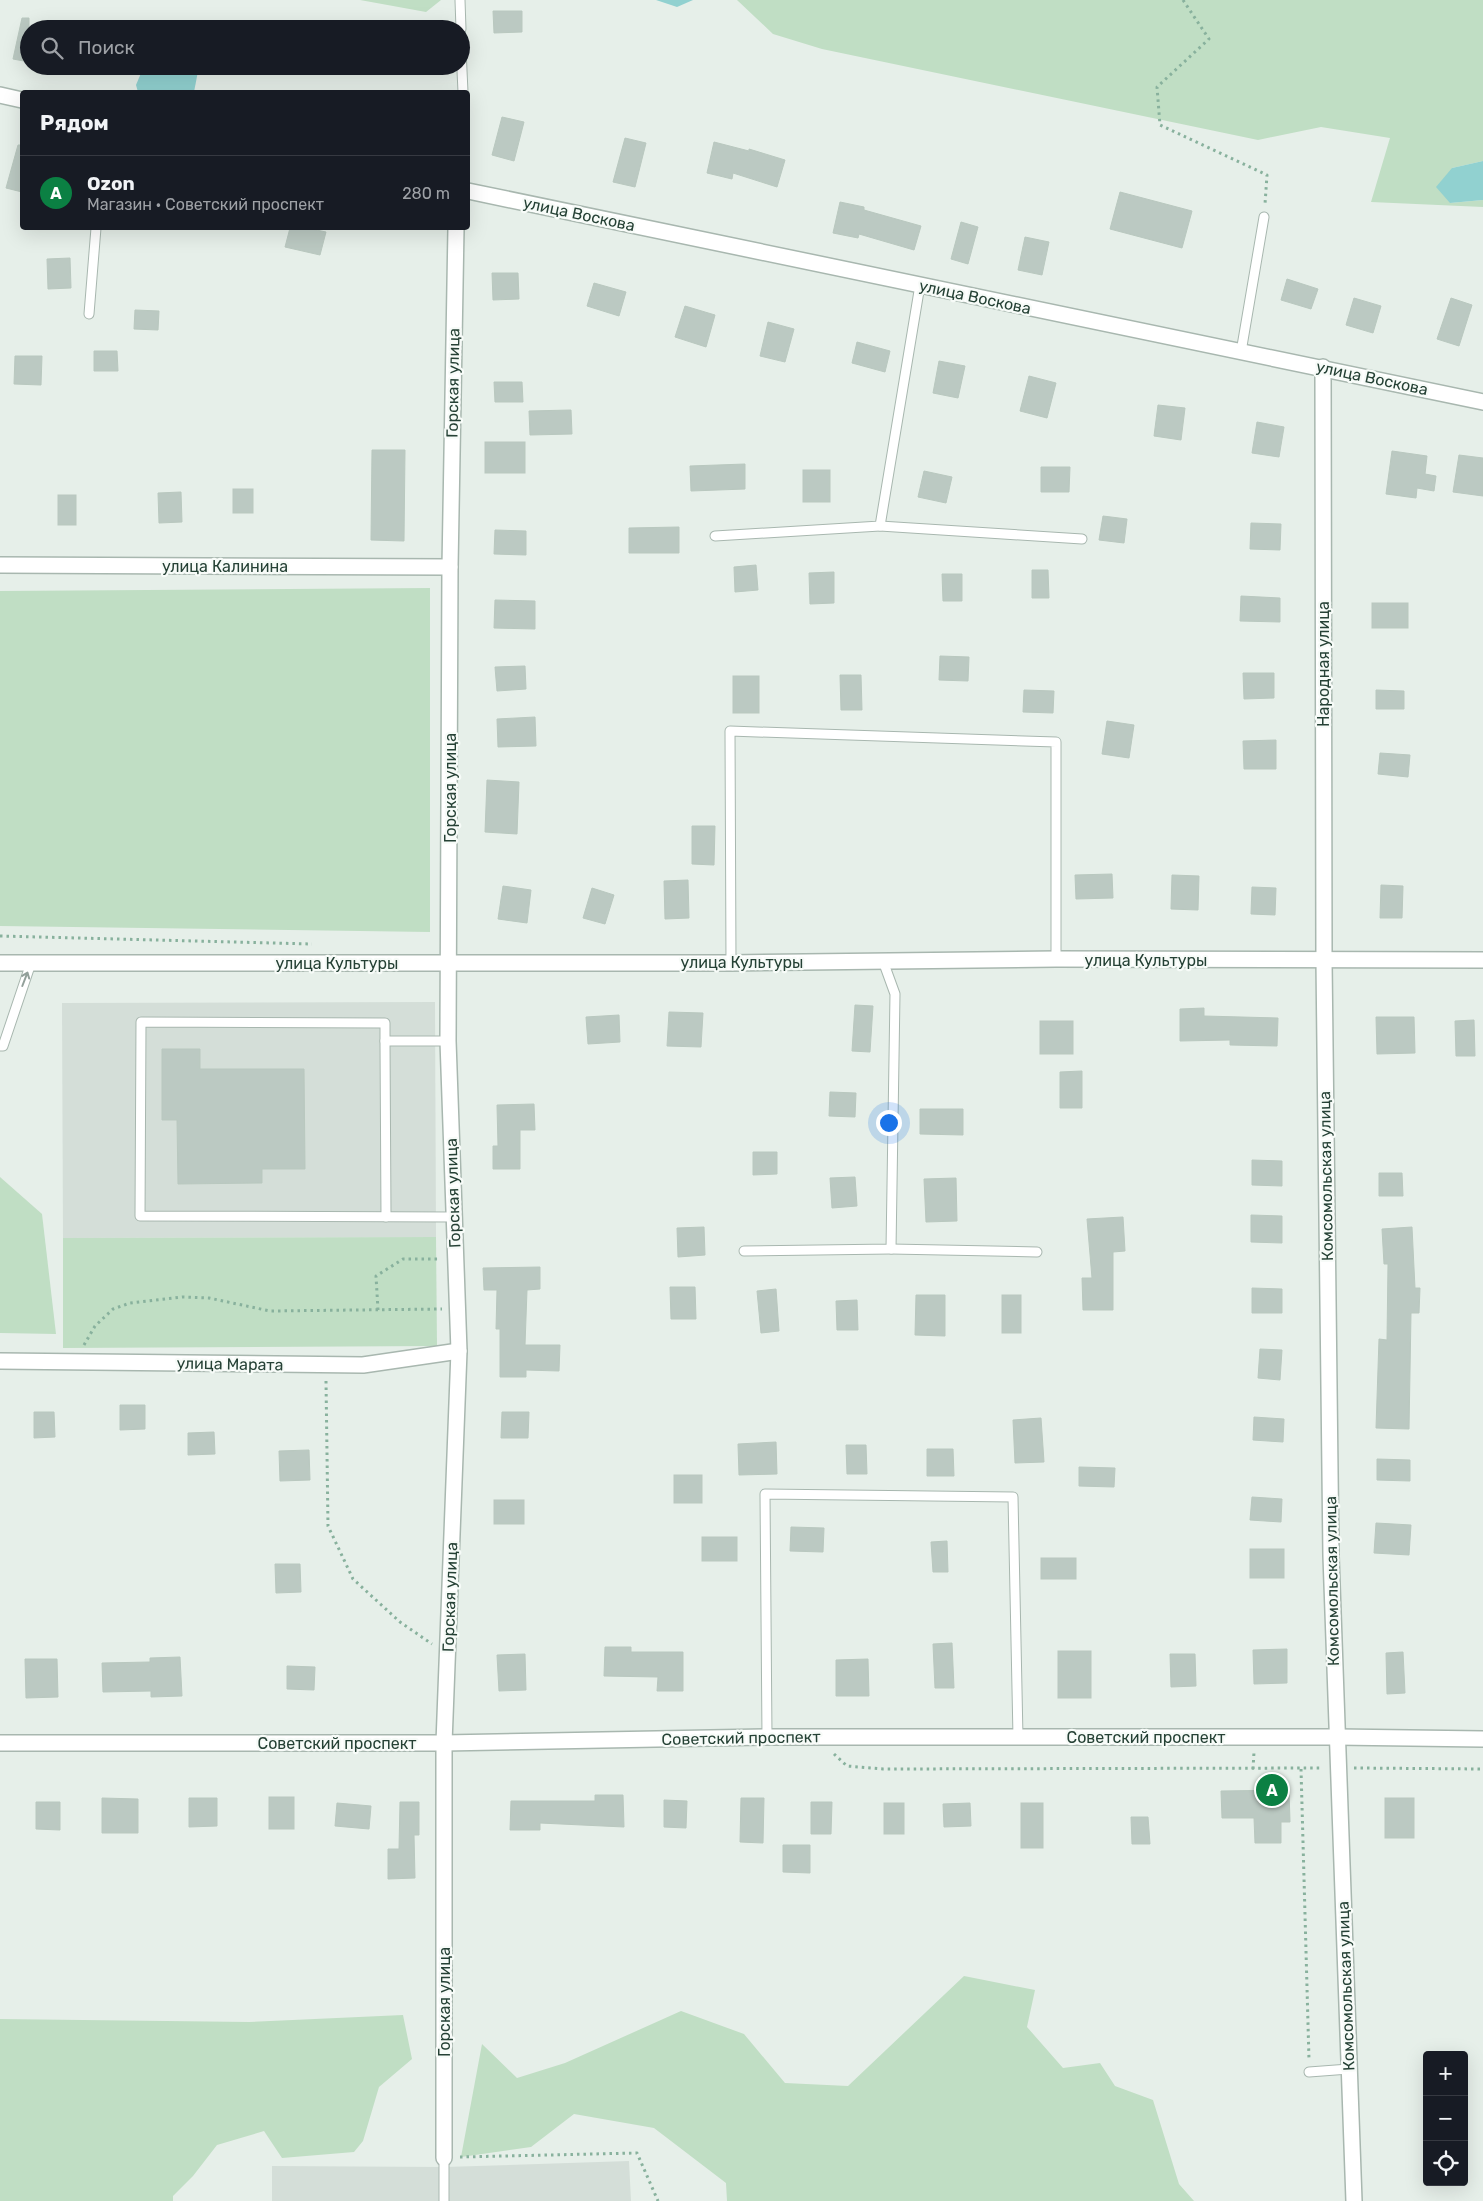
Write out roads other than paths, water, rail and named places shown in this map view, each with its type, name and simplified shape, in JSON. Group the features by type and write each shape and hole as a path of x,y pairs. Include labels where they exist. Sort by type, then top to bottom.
{"street":[{"path":"0,95 20,100"},
{"name":"улица Воскова","path":"470,191 1241,352 1323,367 1483,402"},
{"name":"Горская улица","path":"444,2158 444,1743 459,1351 448,1041 450,567 456,230"},
{"name":"Народная улица","path":"1323,367 1324,961"},
{"name":"улица Калинина","path":"0,565 450,567"},
{"name":"улица Культуры","path":"0,963 731,963 1056,959 1483,960"},
{"name":"Комсомольская улица","path":"1324,961 1331,1556 1354,2201"},
{"name":"улица Марата","path":"0,1361 363,1365 459,1351"},
{"name":"Советский проспект","path":"0,1743 444,1743 766,1737 1337,1737 1483,1739"}],"lane":[{"path":"460,0 460,20"},
{"path":"462,75 463,90"},
{"path":"1241,352 1264,217"},
{"path":"89,314 96,230"},
{"path":"880,526 920,285"},
{"path":"715,536 880,526 1082,539"},
{"path":"731,963 730,731 1056,742 1056,959"},
{"path":"883,961 895,994 891,1249"},
{"path":"0,1046 3,1046 31,963"},
{"path":"386,1217 385,1023 141,1022 140,1216 386,1217 454,1217"},
{"path":"385,1041 448,1041"},
{"path":"744,1251 891,1249 1037,1252"},
{"path":"766,1737 764,1494 1013,1497 1018,1737"},
{"path":"1309,2072 1349,2069"},
{"path":"444,2158 444,2201"}],"water":[{"path":"656,0 693,0 677,7"},
{"path":"140,75 197,75 194,90 137,90 136,85"},
{"path":"1483,161 1483,200 1450,203 1436,187 1452,168"}],"place":[{"name":"Ozon","path":"1272,1790"}]}
